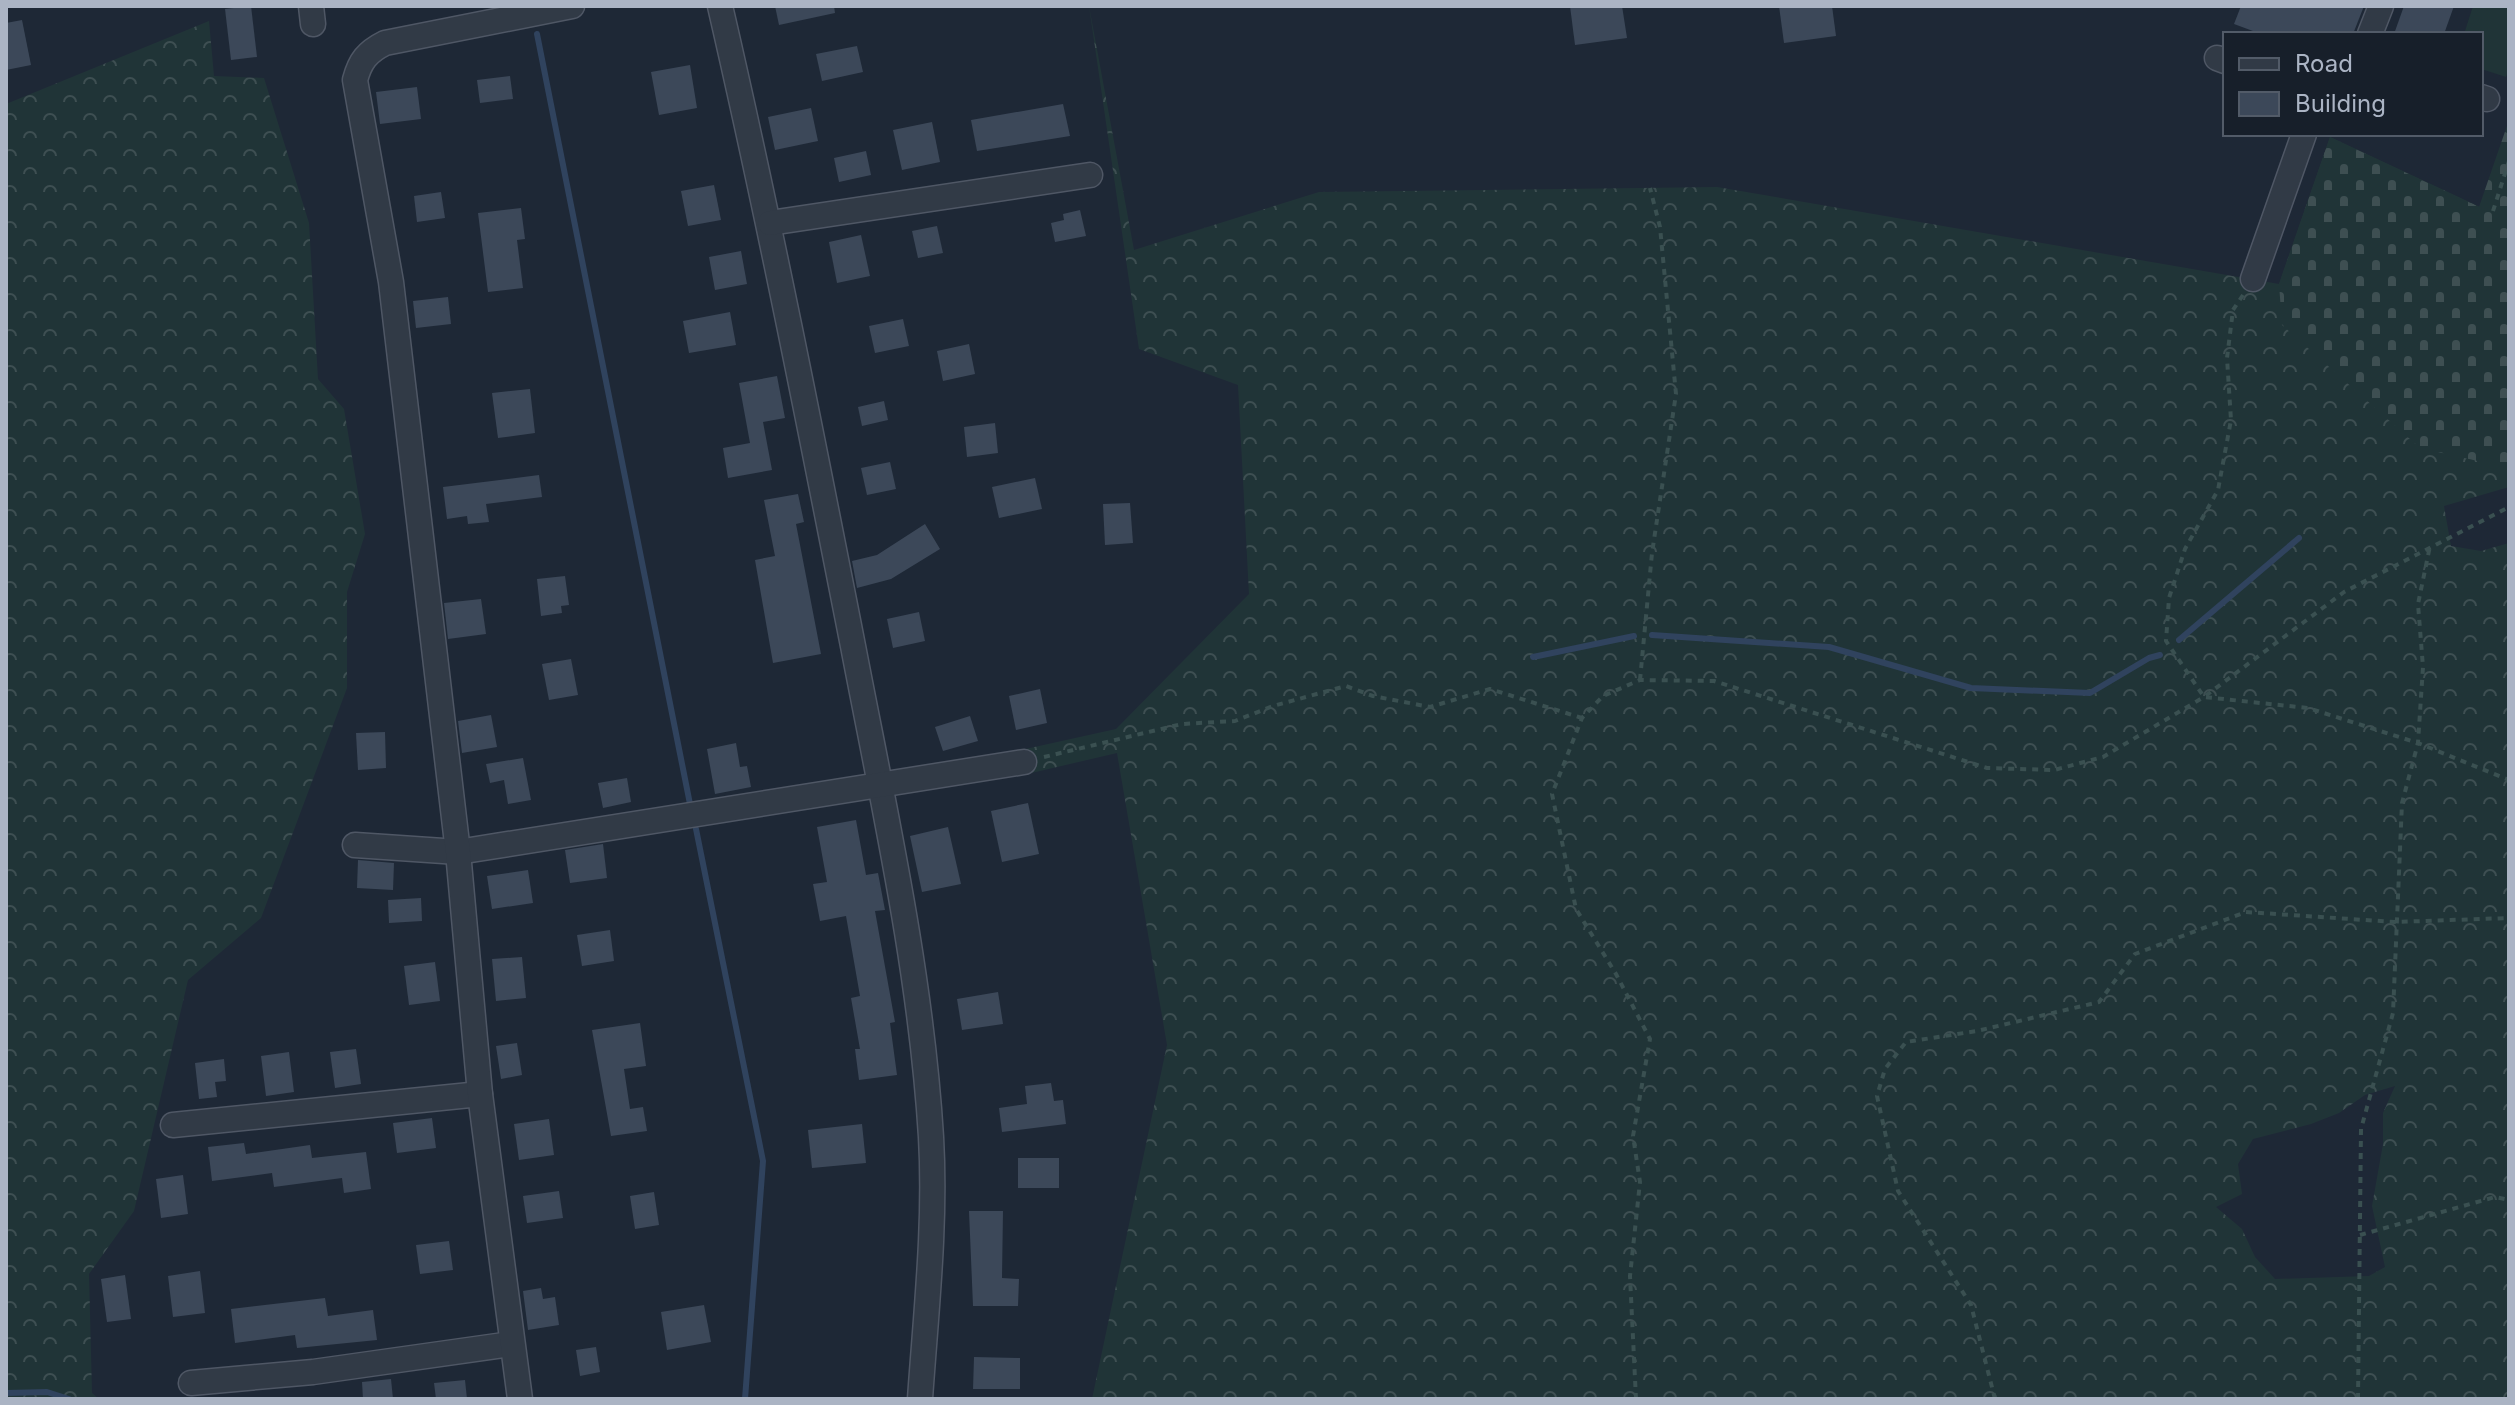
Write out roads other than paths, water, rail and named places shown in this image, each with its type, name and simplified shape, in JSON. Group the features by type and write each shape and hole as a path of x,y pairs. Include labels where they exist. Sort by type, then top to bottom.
{"street":[{"path":"520,1399 480,1094 458,852 391,282 355,80 359,64 370,51 385,43 572,6"},
{"path":"720,6 770,223 880,785 917,1004 931,1137 932,1216 920,1399"},
{"path":"2371,32 2381,6"},
{"path":"2253,279 2303,136"},
{"path":"770,223 1090,175"},
{"path":"355,845 458,852 1024,762"},
{"path":"173,1125 480,1094"},
{"path":"191,1383 313,1372 511,1344"}],"waterway":[{"path":"537,34 690,804"},
{"path":"2179,640 2299,538"},
{"path":"1652,635 1829,647 1971,688 2090,693 2149,658 2160,655"},
{"path":"1533,657 1634,636"},
{"path":"696,829 763,1161 745,1399"},
{"path":"6,1393 47,1392 69,1399"}]}
